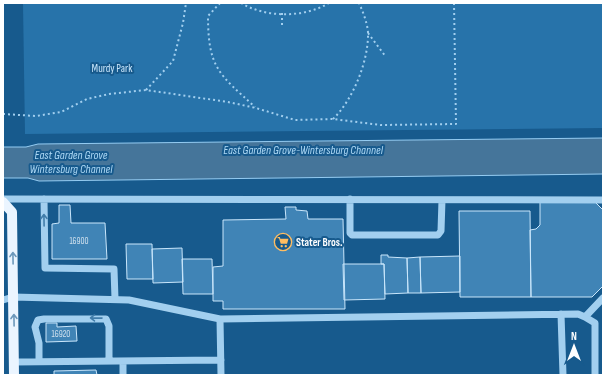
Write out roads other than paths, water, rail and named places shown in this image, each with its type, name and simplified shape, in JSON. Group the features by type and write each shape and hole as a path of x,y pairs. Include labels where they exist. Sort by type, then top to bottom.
{"main road":[{"path":"3,200 12,212 8,299 14,375"}],"lane":[{"path":"44,199 45,268 114,269 115,299"},
{"path":"350,199 350,233 352,236 438,235 441,231 442,200"},
{"path":"3,200 603,200"},
{"path":"585,317 603,298"},
{"path":"8,299 129,300 220,319 578,314 595,323 596,375"},
{"path":"561,314 563,375"},
{"path":"39,362 39,343 34,331 36,323 38,320 51,319 106,319 110,326 109,361"},
{"path":"220,319 221,375"},
{"path":"14,362 221,360"},
{"path":"123,361 123,375"}],"water":[{"name":"East Garden Grove Wintersburg Channel","path":"603,138 603,174 39,181 28,178 3,178 3,147 26,147 38,144"}],"place":[{"name":"Stater Bros.","path":"283,242"}],"park label":[{"name":"Murdy Park","path":"112,68"}],"water label":[{"name":"East Garden Grove-Wintersburg Channel","path":"303,150"}]}
